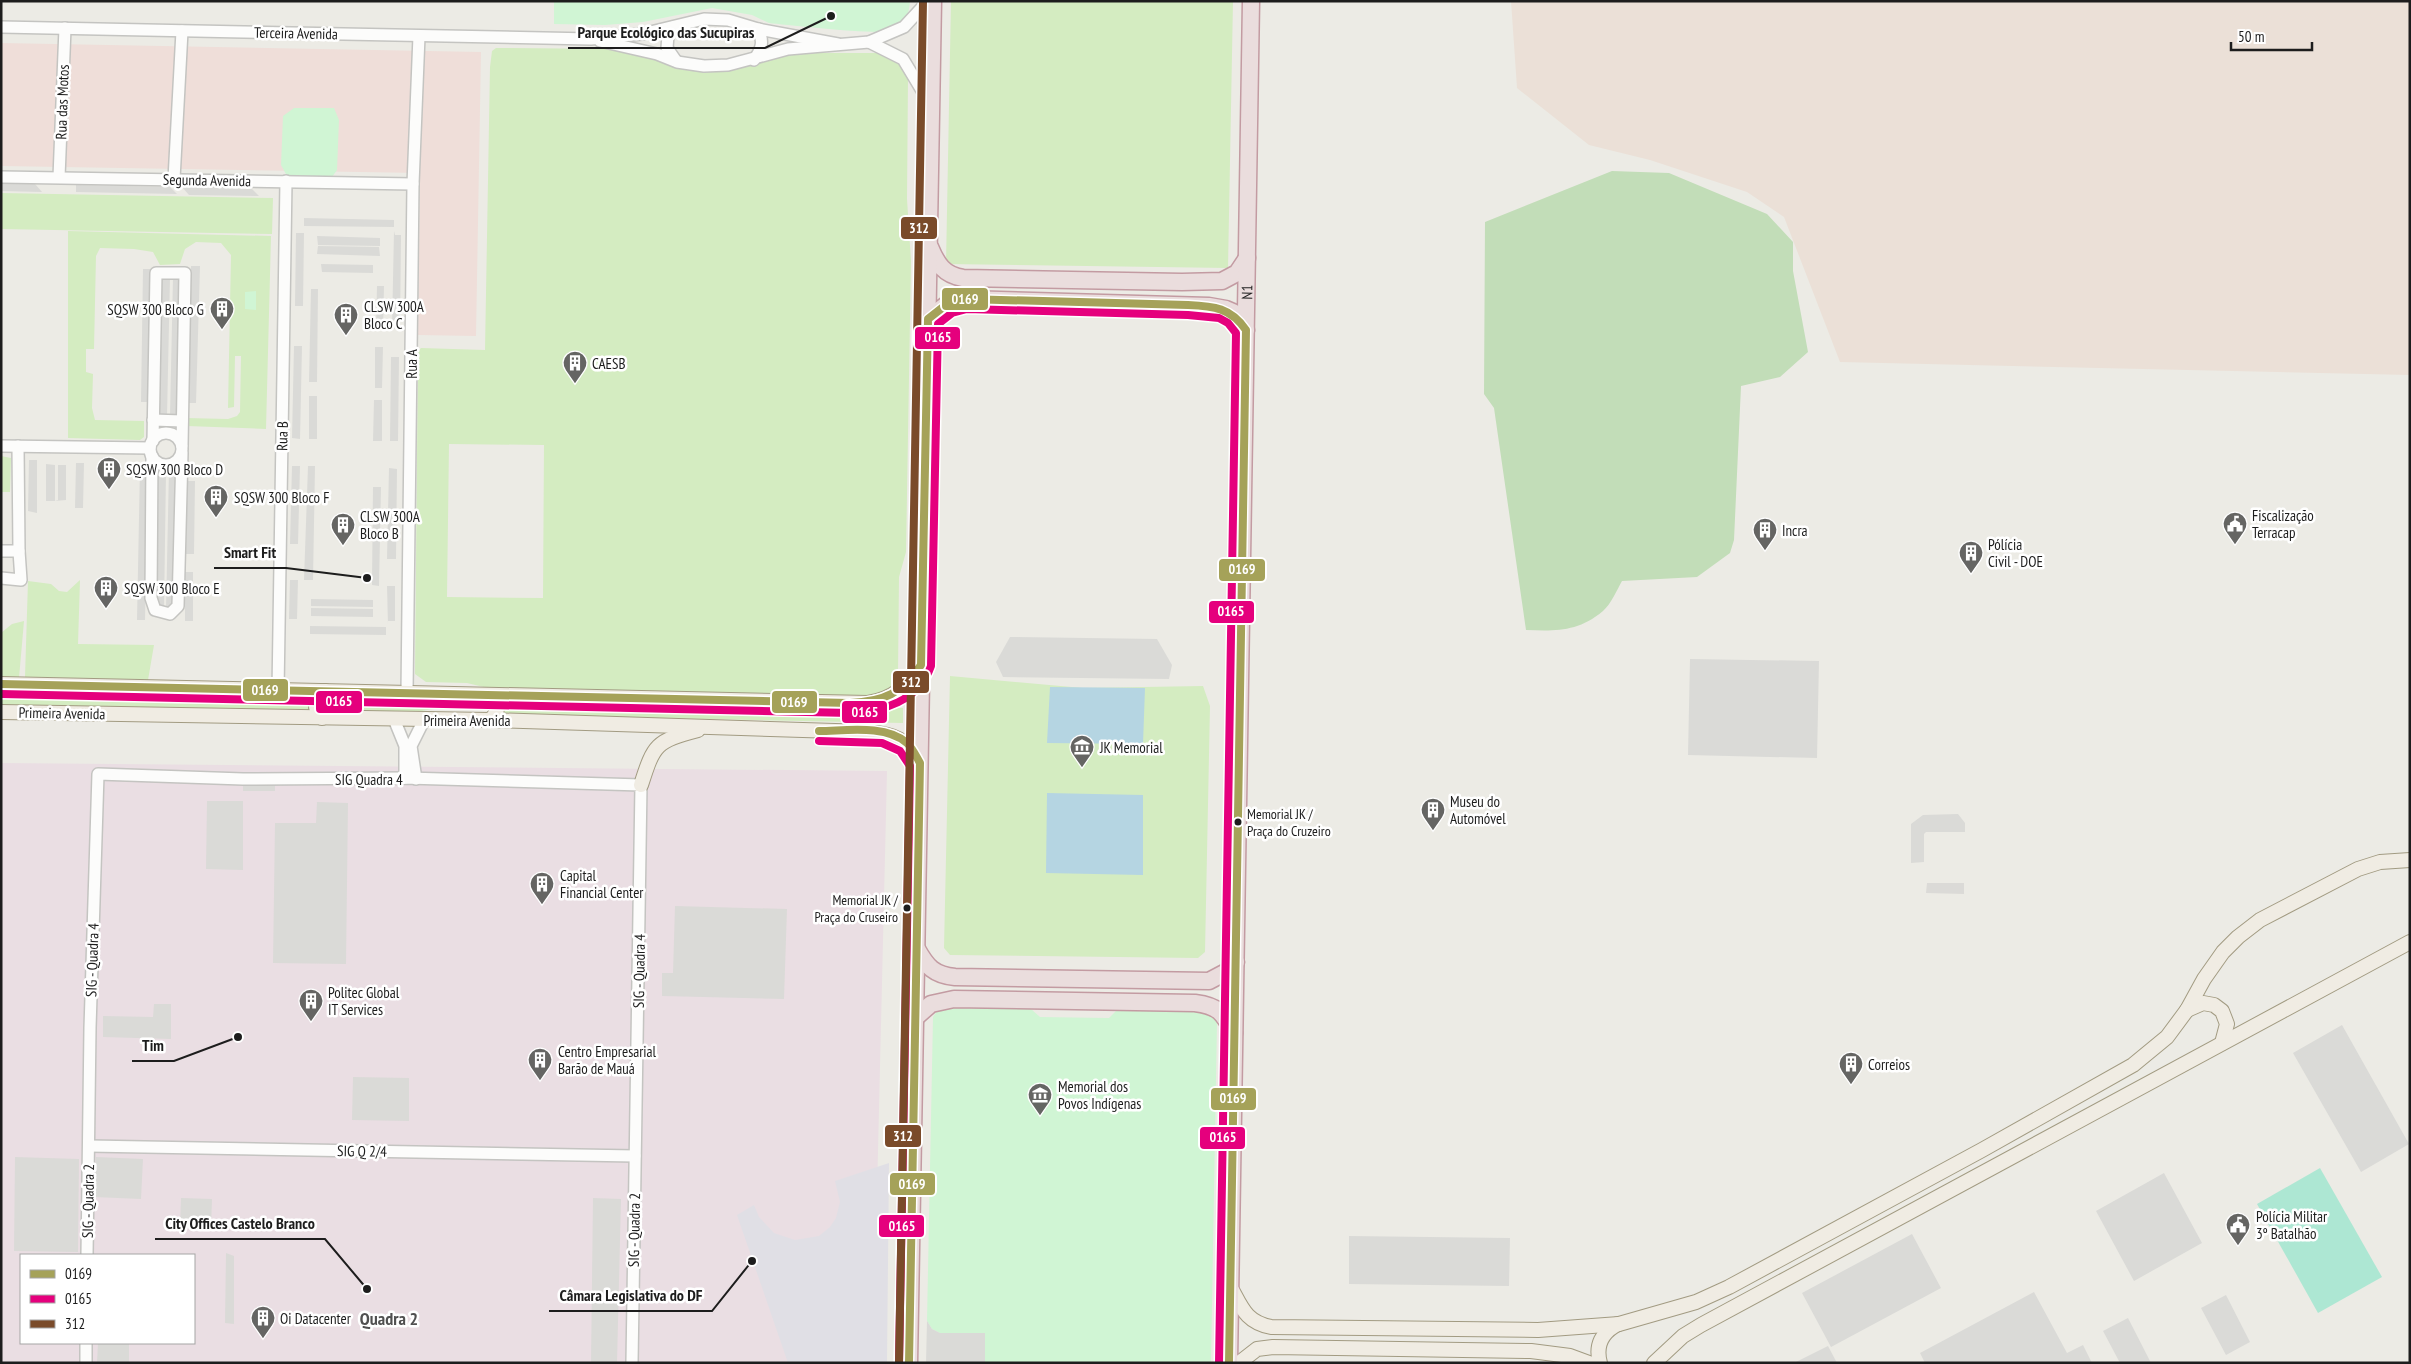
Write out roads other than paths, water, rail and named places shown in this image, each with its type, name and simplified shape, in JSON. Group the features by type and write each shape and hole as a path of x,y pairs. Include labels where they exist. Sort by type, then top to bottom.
{"highway":[{"path":"909,1363 933,1"},
{"name":"N1","path":"1229,1363 1251,1"},
{"path":"929,245 941,268 948,274 963,278 1222,281 1237,273 1247,258"},
{"path":"928,319 947,304 966,299 1188,305 1226,309 1233,312 1246,330"},
{"path":"917,949 930,969 943,976 954,977 1209,980 1226,972 1236,962"},
{"path":"915,1018 931,1004 954,999 1195,1003 1215,1007 1221,1012 1234,1033"}],"main road":[{"name":"Primeira Avenida","path":"1,684 868,703 889,697 904,688 921,665"},
{"path":"322,718 318,714 316,703 317,699 325,691"},
{"path":"490,695 495,699 498,707 495,715 490,720"},
{"name":"Primeira Avenida","path":"1,712 490,720 879,733 904,741 912,749 920,763"},
{"path":"641,785 650,756 660,744 676,736 710,726"},
{"path":"1600,1363 1598,1350 1601,1338 1607,1330 1619,1324 1696,1302 1729,1287 1982,1150 2133,1065 2168,1037 2188,1010 2204,979 2223,952 2238,937 2260,920 2358,869 2380,862 2410,860"},
{"path":"1654,1363 1683,1336 1701,1324 2410,942"},
{"path":"2188,1010 2203,1003 2214,1005 2222,1011 2227,1024 2222,1043"},
{"path":"1231,1288 1245,1313 1258,1324 1270,1327 1538,1330 1619,1324"},
{"path":"1239,1363 1257,1349 1272,1346 1399,1350 1531,1351 1570,1356 1589,1363"}],"street":[{"path":"591,39 657,54 677,62 704,66 754,60 788,50 869,42 904,27 928,1"},
{"path":"591,39 642,34 704,19 728,20 758,29 838,44"},
{"name":"Terceira Avenida","path":"1,27 591,39"},
{"path":"673,27 668,35 667,48 677,62"},
{"name":"Rua das Motos","path":"59,177 65,28"},
{"path":"754,60 760,51 762,38 758,29"},
{"path":"174,179 182,31"},
{"name":"Rua A","path":"406,692 413,184 419,36"},
{"path":"869,42 903,59 930,104"},
{"name":"Segunda Avenida","path":"1,177 413,184"},
{"name":"Rua B","path":"278,691 286,181"},
{"path":"156,273 185,273 182,421 178,606 170,614 155,610 151,598 156,273"},
{"path":"153,420 182,421"},
{"path":"165,433 179,439 182,450 178,460 171,464 157,462 152,448 158,435 165,433"},
{"path":"1,446 152,448"},
{"path":"1,578 21,580 18,551 18,446"},
{"path":"1,551 18,551"},
{"path":"394,719 405,746 410,779"},
{"path":"410,779 411,746 424,720"},
{"path":"380,779 406,762"},
{"name":"SIG Quadra 4","path":"98,774 243,779 410,779 641,785"},
{"name":"SIG - Quadra 4","path":"89,1146 90,1028 98,774"},
{"name":"SIG - Quadra 4","path":"635,1156 641,785"},
{"name":"SIG Q 2/4","path":"89,1146 635,1156"},
{"name":"SIG - Quadra 2","path":"87,1254 89,1146"},
{"name":"SIG - Quadra 2","path":"632,1363 635,1156"},
{"path":"86,1344 86,1363"}],"water":[{"path":"1050,687 1145,688 1143,744 1047,743"},
{"path":"1047,793 1143,795 1143,875 1046,873"}],"place":[{"name":"Parque Ecológico das Sucupiras","path":"831,16"},
{"name":"SQSW 300 Bloco G","path":"222,330"},
{"name":"CLSW 300A Bloco C","path":"346,336"},
{"name":"CAESB","path":"575,384"},
{"name":"SQSW 300 Bloco D","path":"109,490"},
{"name":"SQSW 300 Bloco F","path":"216,518"},
{"name":"Fiscalização Terracap","path":"2235,545"},
{"name":"CLSW 300A Bloco B","path":"343,546"},
{"name":"Incra","path":"1765,551"},
{"name":"Pólícia Civil - DOE","path":"1971,574"},
{"name":"Smart Fit","path":"367,578"},
{"name":"SQSW 300 Bloco E","path":"106,609"},
{"name":"JK Memorial","path":"1082,768"},
{"name":"Memorial JK / Praça do Cruzeiro","path":"1238,822"},
{"name":"Museu do Automóvel","path":"1433,831"},
{"name":"Capital Financial Center","path":"542,905"},
{"name":"Memorial JK / Praça do Cruseiro","path":"907,908"},
{"name":"Politec Global IT Services","path":"311,1022"},
{"name":"Tim","path":"238,1037"},
{"name":"Centro Empresarial Barão de Mauá","path":"540,1081"},
{"name":"Correios","path":"1851,1085"},
{"name":"Memorial dos Povos Indígenas","path":"1040,1116"},
{"name":"Polícia Militar 3º Batalhão","path":"2238,1246"},
{"name":"Câmara Legislativa do DF","path":"752,1261"},
{"name":"City Offices Castelo Branco","path":"367,1289"},
{"name":"Oi Datacenter","path":"263,1339"}],"district":[{"name":"Quadra 2","path":"389,1318"}]}
